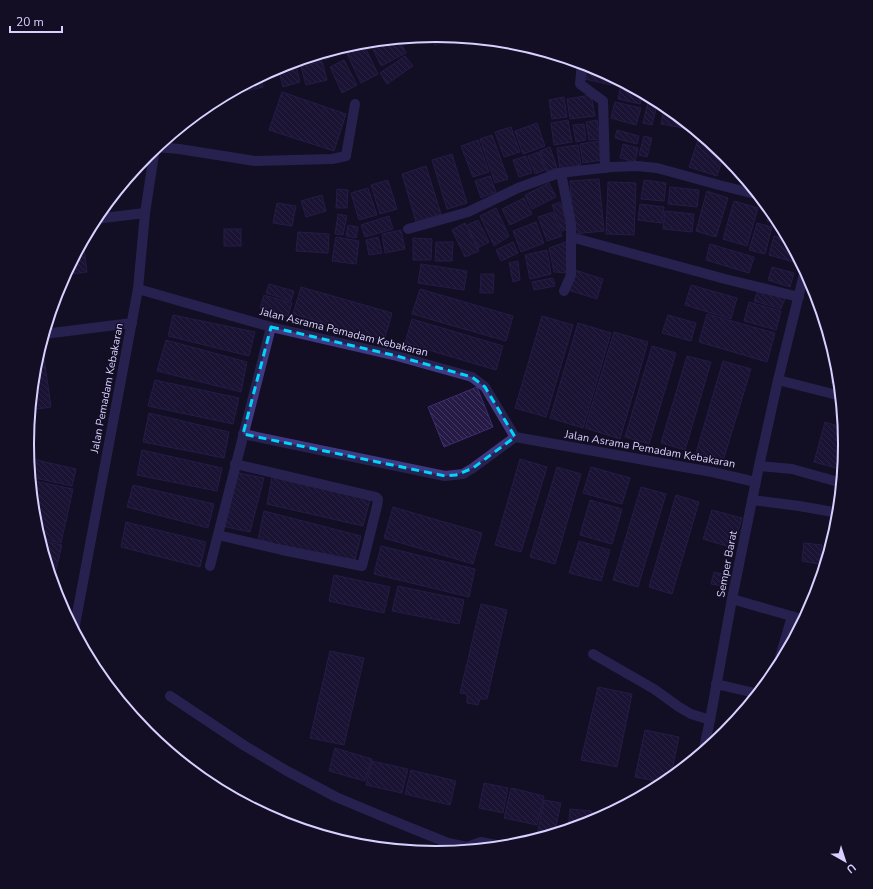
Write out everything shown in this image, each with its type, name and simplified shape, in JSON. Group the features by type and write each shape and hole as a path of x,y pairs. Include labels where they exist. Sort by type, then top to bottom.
{"street":[{"path":"581,69 580,84 603,101 605,168"},
{"path":"165,148 179,148 255,161 332,159 346,156 354,104"},
{"name":"Jalan Pemadam Kebakaran","path":"76,623 138,289 145,213 154,158"},
{"path":"408,229 468,212 518,188 561,173 612,167 637,166 657,168 719,186 751,193"},
{"path":"561,173 572,224 571,275 564,291"},
{"path":"104,218 145,213"},
{"path":"578,239 798,298"},
{"name":"Semper Barat","path":"705,744 759,466 778,380 803,280"},
{"name":"Jalan Asrama Pemadam Kebakaran","path":"138,289 271,327 397,356 472,378 485,387 515,437 712,472 756,482"},
{"path":"50,333 132,323"},
{"path":"210,566 271,327"},
{"path":"778,380 836,395"},
{"path":"243,434 445,476 463,474 515,437"},
{"path":"218,535 362,566 377,506 378,499 376,497 235,464"},
{"path":"759,466 792,469 837,482"},
{"path":"752,500 833,512"},
{"path":"732,599 799,618"},
{"path":"782,651 792,616"},
{"path":"592,654 654,689 691,714 710,720"},
{"path":"716,684 754,693"},
{"path":"170,696 245,746 287,771 336,796 379,815 458,846"},
{"path":"474,845 481,842 490,844"}],"highlighted area":[{"path":"271,327 397,356 472,377 485,387 515,437 473,468 456,475 445,476 243,434"}],"building":[{"path":"433,42 441,42 435,45"},
{"path":"401,44 406,53 381,66 372,47"},
{"path":"366,49 378,74 361,83 347,54"},
{"path":"405,56 413,66 387,84 380,73"},
{"path":"344,60 357,85 342,93 330,67"},
{"path":"322,61 327,80 306,85 301,67"},
{"path":"296,67 300,82 283,87 280,74"},
{"path":"587,71 612,82 611,85 585,79"},
{"path":"262,82 263,87 244,91"},
{"path":"621,87 642,98 640,104 618,99"},
{"path":"282,92 346,114 334,151 269,130"},
{"path":"591,95 595,116 570,119 567,99"},
{"path":"564,97 567,117 552,119 549,100"},
{"path":"615,102 641,108 636,125 611,118"},
{"path":"648,102 656,108 652,125 643,123"},
{"path":"663,112 686,128 661,124"},
{"path":"568,120 572,142 554,145 551,123"},
{"path":"597,120 600,139 589,140 586,122"},
{"path":"537,123 545,146 523,154 515,131"},
{"path":"584,124 586,140 576,142 573,125"},
{"path":"511,127 520,152 504,157 495,132"},
{"path":"617,130 639,136 637,144 615,138"},
{"path":"492,135 508,179 495,183 480,139"},
{"path":"644,136 652,138 647,157 639,155"},
{"path":"478,140 489,172 473,177 461,146"},
{"path":"698,140 722,161 717,176 689,167"},
{"path":"599,141 602,160 583,163 580,144"},
{"path":"623,144 638,148 635,162 620,158"},
{"path":"578,145 581,165 560,169 557,148"},
{"path":"550,147 557,168 547,172 540,151"},
{"path":"539,152 545,170 535,174 528,156"},
{"path":"452,154 467,203 447,209 432,160"},
{"path":"526,156 532,173 519,177 513,160"},
{"path":"426,166 441,214 416,222 402,174"},
{"path":"490,176 496,192 481,198 475,181"},
{"path":"599,179 604,231 574,234 570,181"},
{"path":"388,180 397,209 380,214 371,185"},
{"path":"644,180 666,183 664,201 641,199"},
{"path":"608,182 636,183 634,235 606,234"},
{"path":"549,183 556,197 532,209 525,195"},
{"path":"670,187 699,190 697,207 668,204"},
{"path":"368,188 377,215 359,220 351,193"},
{"path":"337,189 348,190 347,208 336,208"},
{"path":"707,191 728,198 716,237 696,231"},
{"path":"322,195 326,211 306,217 301,201"},
{"path":"524,198 532,214 510,225 502,209"},
{"path":"734,201 758,208 747,246 723,239"},
{"path":"560,202 570,228 562,231 552,205"},
{"path":"277,203 296,206 292,226 273,223"},
{"path":"640,204 664,207 662,223 638,220"},
{"path":"496,208 509,236 494,246 480,216"},
{"path":"665,211 694,214 692,232 663,229"},
{"path":"553,212 562,236 547,241 538,217"},
{"path":"338,214 347,216 343,235 335,234"},
{"path":"389,216 393,229 365,237 361,225"},
{"path":"768,217 772,222 767,221"},
{"path":"478,220 489,242 478,248 467,225"},
{"path":"536,222 544,243 521,252 513,231"},
{"path":"465,223 479,251 465,257 452,230"},
{"path":"757,223 772,227 765,254 749,250"},
{"path":"348,225 358,227 356,238 346,236"},
{"path":"224,229 241,229 241,246 224,246"},
{"path":"401,230 405,249 385,253 382,234"},
{"path":"298,232 329,234 328,253 296,251"},
{"path":"774,236 782,239 794,261 794,262 769,255"},
{"path":"336,237 359,241 356,264 332,261"},
{"path":"378,237 382,253 369,255 366,240"},
{"path":"413,238 432,239 431,260 413,260"},
{"path":"571,240 569,273 554,272 549,248"},
{"path":"436,242 453,242 452,261 435,261"},
{"path":"513,242 518,253 501,261 496,250"},
{"path":"710,244 754,257 749,273 706,260"},
{"path":"84,250 87,272 72,274"},
{"path":"547,250 551,274 530,279 525,255"},
{"path":"518,261 520,280 513,282 509,263"},
{"path":"421,264 467,271 464,290 418,283"},
{"path":"772,267 794,273 790,287 768,280"},
{"path":"575,270 603,279 597,299 568,290"},
{"path":"481,274 494,274 493,293 480,293"},
{"path":"553,278 555,286 534,290 532,282"},
{"path":"269,284 294,291 291,301 266,293"},
{"path":"691,285 737,298 731,319 685,305"},
{"path":"301,287 392,313 384,341 293,314"},
{"path":"420,289 513,316 506,341 412,314"},
{"path":"758,290 785,298 781,309 754,301"},
{"path":"264,295 292,303 288,316 260,308"},
{"path":"749,302 781,311 776,330 744,321"},
{"path":"707,314 775,333 767,362 699,342"},
{"path":"173,315 255,332 249,356 168,336"},
{"path":"668,315 696,323 691,341 662,333"},
{"path":"542,316 573,325 546,417 515,408"},
{"path":"412,319 503,346 496,370 405,343"},
{"path":"578,323 611,333 583,428 550,418"},
{"path":"614,332 648,342 620,439 585,428"},
{"path":"166,340 247,362 241,392 157,371"},
{"path":"652,346 676,353 649,444 625,437"},
{"path":"687,356 711,362 685,450 661,443"},
{"path":"44,358 51,407 36,409 37,392"},
{"path":"723,361 751,369 723,461 696,453"},
{"path":"833,376 834,384 831,383"},
{"path":"155,380 239,398 233,424 148,406"},
{"path":"477,387 493,427 444,447 428,407"},
{"path":"149,413 229,432 224,458 143,442"},
{"path":"825,422 838,426 838,468 814,462"},
{"path":"142,450 222,468 217,491 137,475"},
{"path":"520,459 547,467 521,552 495,545"},
{"path":"35,460 76,469 72,486 36,478"},
{"path":"557,467 581,474 555,564 530,557"},
{"path":"591,467 630,478 622,504 583,493"},
{"path":"235,472 264,478 250,532 222,526"},
{"path":"272,477 370,500 363,526 267,504"},
{"path":"36,481 73,489 61,543 46,540 37,497"},
{"path":"133,485 214,504 208,528 127,507"},
{"path":"641,487 666,494 638,587 613,580"},
{"path":"676,495 699,502 672,594 649,587"},
{"path":"590,500 622,509 612,544 580,535"},
{"path":"393,507 482,533 473,564 384,538"},
{"path":"712,510 742,518 733,548 703,539"},
{"path":"264,511 361,536 354,564 258,540"},
{"path":"126,522 206,542 200,567 121,547"},
{"path":"46,541 62,545 55,574"},
{"path":"579,541 610,550 601,581 569,573"},
{"path":"804,543 822,545 819,564 802,561"},
{"path":"381,546 475,569 469,597 374,574"},
{"path":"714,572 726,575 723,586 711,584"},
{"path":"334,575 390,587 384,613 329,601"},
{"path":"398,586 464,600 459,624 392,611"},
{"path":"481,604 507,610 487,699 480,699 478,705 467,703 467,694 460,693"},
{"path":"330,651 364,658 344,745 310,738"},
{"path":"598,687 632,694 617,767 581,760"},
{"path":"645,730 679,737 672,771 657,781 635,777"},
{"path":"335,748 372,759 365,781 329,771"},
{"path":"372,761 408,769 402,793 366,785"},
{"path":"411,770 456,781 450,805 405,794"},
{"path":"484,783 508,788 503,813 479,808"},
{"path":"511,788 544,796 537,825 504,818"},
{"path":"544,800 561,803 555,829 537,834"},
{"path":"570,809 592,811 592,816 569,825"}]}
